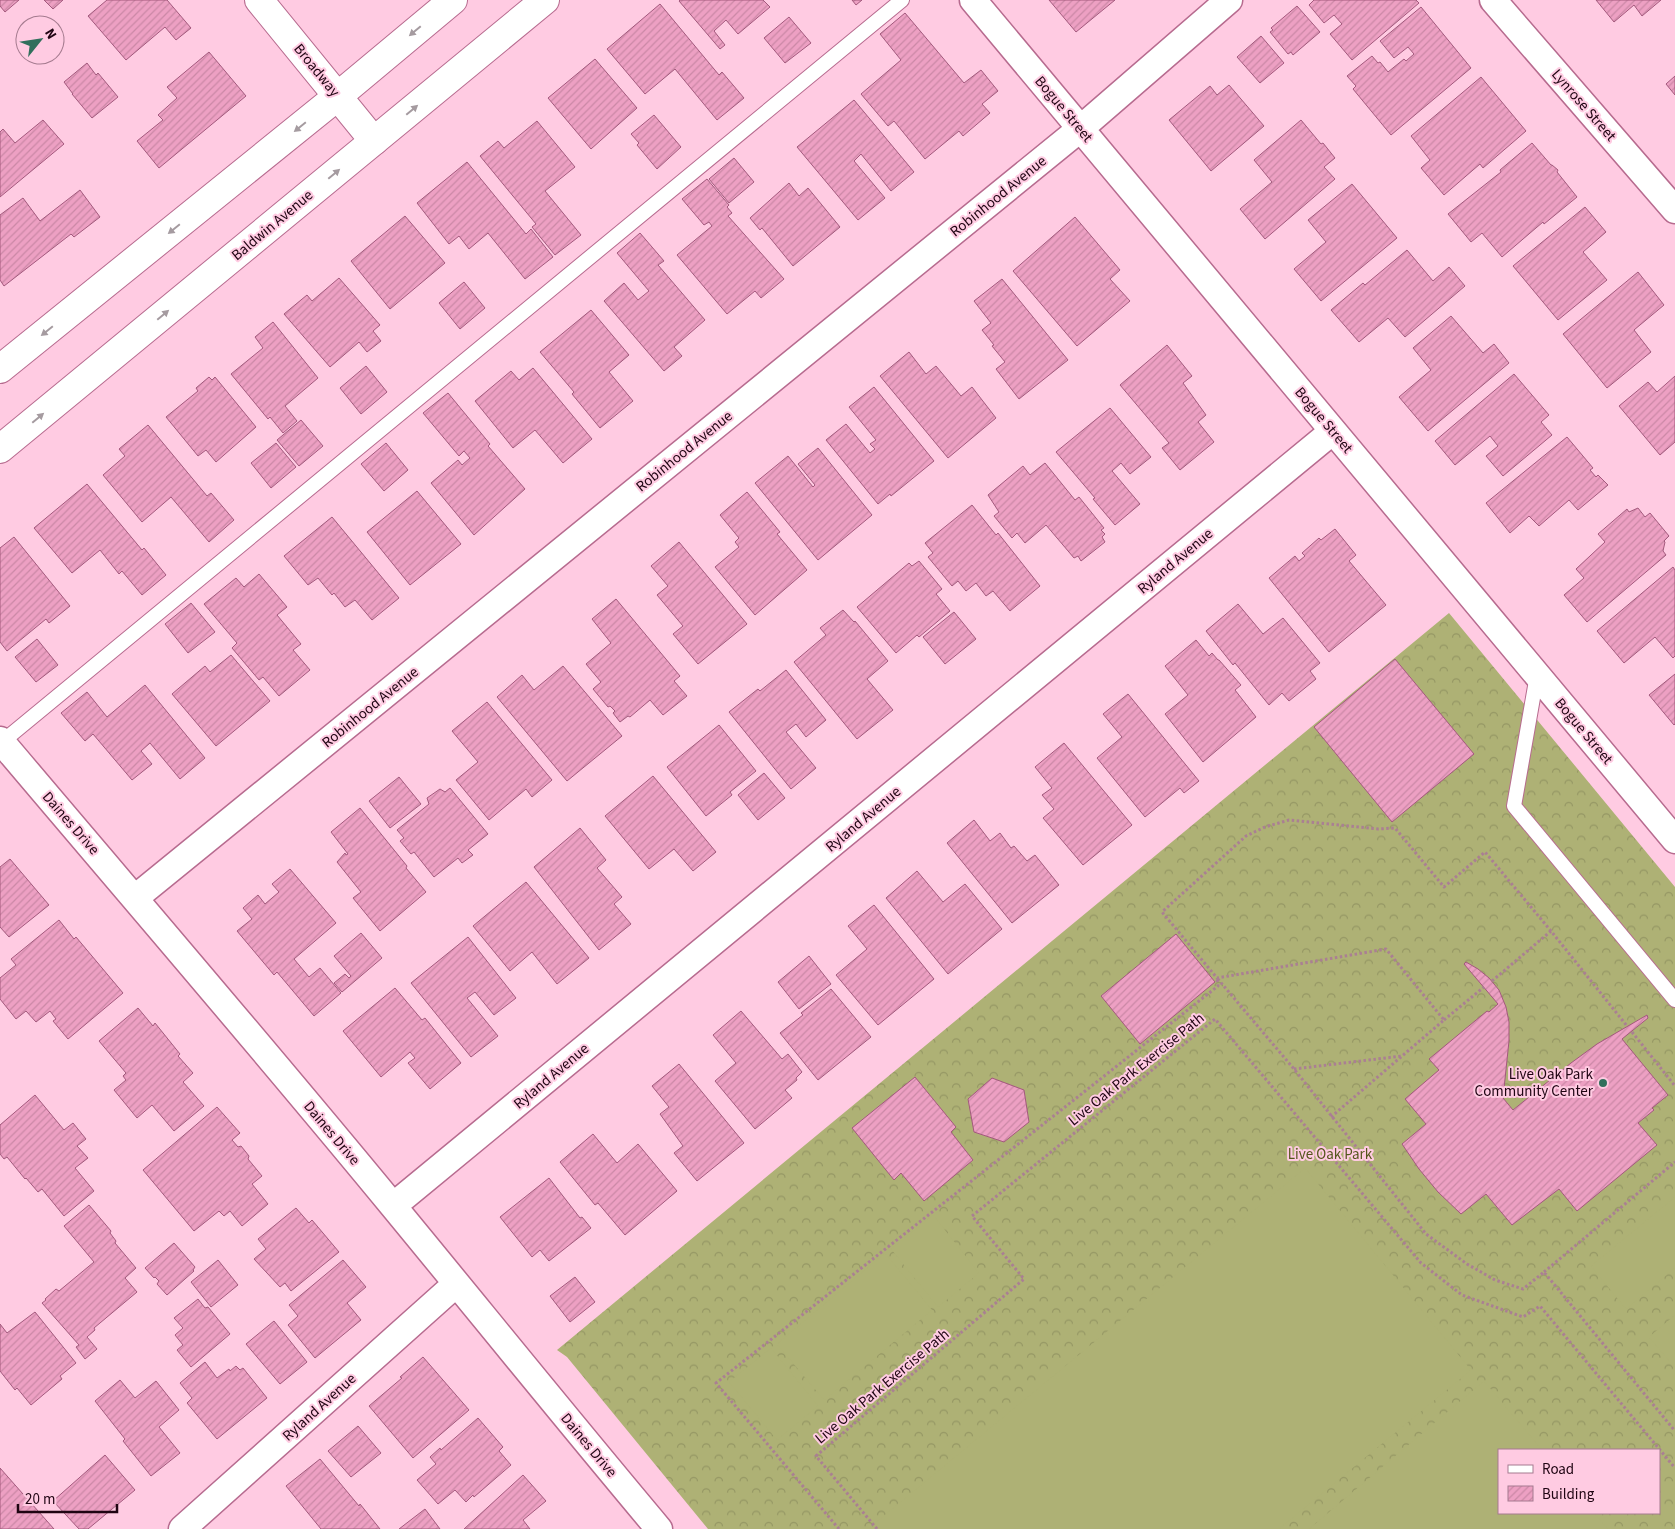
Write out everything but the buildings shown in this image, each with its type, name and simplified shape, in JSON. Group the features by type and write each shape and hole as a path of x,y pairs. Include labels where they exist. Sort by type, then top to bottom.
{"main road":[{"name":"Broadway","path":"259,0 374,141"},
{"path":"0,369 338,96 453,0"},
{"name":"Baldwin Avenue","path":"0,450 545,0"}],"street":[{"name":"Bogue Street","path":"973,0 1675,840"},
{"name":"Robinhood Avenue","path":"135,898 1080,129 1229,0"},
{"name":"Lynrose Street","path":"1493,0 1675,210"},
{"name":"Ryland Avenue","path":"393,1206 1333,431"},
{"name":"Daines Drive","path":"1,741 393,1206 659,1529"},
{"name":"Ryland Avenue","path":"182,1529 456,1284"}],"lane":[{"path":"1,741 902,0"},
{"path":"1537,675 1514,806 1675,1000"}],"path":[{"path":"1627,1026 1485,852 1444,886 1395,828 1378,829 1289,820 1266,826 1246,836 1162,912 1294,1069 1426,1234 1467,1264 1494,1280 1523,1289 1675,1162"},
{"path":"1492,981 1551,931"},
{"path":"1217,978 1386,949 1444,1020"},
{"path":"839,1529 716,1383 1218,986 1217,978"},
{"path":"1331,1117 1484,987"},
{"name":"Live Oak Park Exercise Path","path":"877,1529 816,1456 1024,1280 972,1216 1215,1019 1421,1263 1462,1295 1523,1317 1540,1306 1659,1449"},
{"path":"1632,1032 1675,1086"},
{"path":"1294,1069 1402,1056"},
{"path":"1544,1272 1675,1431"},
{"name":"Live Oak Park Exercise Path","path":"1660,1450 1675,1468"}],"green space":[{"name":"Live Oak Park","path":"1449,613 1675,887 1675,1529 708,1529 567,1357 557,1350"},
{"path":"1305,1168 1471,1370 1279,1529 878,1529 874,1524"},
{"path":"1675,1197 1675,1268 1626,1309 1591,1266"},
{"path":"933,1215 979,1273 938,1307 891,1249"},
{"path":"885,1253 932,1310 824,1400 777,1344"},
{"path":"1675,1315 1675,1368 1649,1337"},
{"path":"771,1348 818,1406 777,1440 729,1382"},
{"path":"1484,1381 1541,1449 1498,1449 1498,1514 1595,1514 1608,1529 1309,1529"}],"place":[{"name":"Live Oak Park Community Center","path":"1603,1083"}]}
